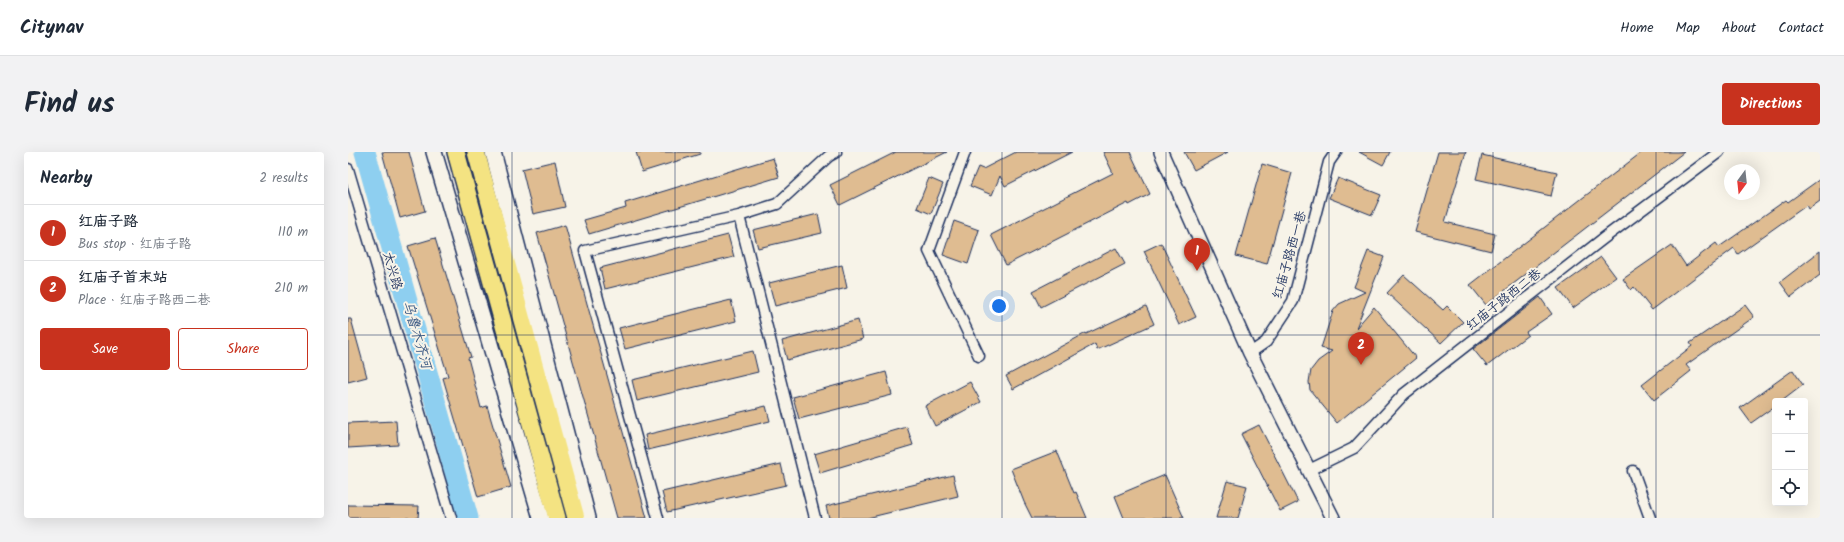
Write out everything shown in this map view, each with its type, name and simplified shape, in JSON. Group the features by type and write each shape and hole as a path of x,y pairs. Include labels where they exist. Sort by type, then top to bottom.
{"highway":[{"path":"456,152 557,518"},
{"path":"476,152 576,518"}],"main road":[{"path":"434,152 541,518"},
{"path":"493,152 588,518"}],"street":[{"path":"658,518 585,251 739,216 777,204 829,156 836,152"},
{"path":"965,152 928,251 979,356"},
{"path":"1161,152 1250,353 1333,518"},
{"name":"红庙子路西一巷","path":"1250,353 1266,342 1293,301 1329,162 1336,152"},
{"name":"红庙子路西二巷","path":"1309,470 1354,448 1404,394 1604,238 1719,152"},
{"name":"太兴路","path":"348,169 451,518"},
{"path":"739,216 815,518"},
{"path":"1632,471 1650,518"}],"building":[{"path":"382,152 409,152 425,211 400,218"},
{"path":"636,152 700,152 700,154 642,172"},
{"path":"896,152 947,152 840,205 830,185"},
{"path":"1016,152 1072,152 1005,186 1000,176 992,195 970,186 978,167 983,169"},
{"path":"1103,152 1130,152 1150,194 1129,205 1128,203 1006,265 991,235 1113,173"},
{"path":"1184,152 1228,152 1194,170"},
{"path":"1359,152 1390,152 1383,165"},
{"path":"1438,152 1466,152 1445,222 1495,234 1491,251 1415,232"},
{"path":"1642,152 1684,152 1486,305 1470,285"},
{"path":"1482,155 1557,172 1551,196 1476,179"},
{"path":"773,158 779,177 589,234 584,220 626,208 625,203"},
{"path":"555,161 565,207 533,214 522,169"},
{"path":"1262,164 1292,173 1267,264 1236,256"},
{"path":"929,178 943,184 931,214 917,208"},
{"path":"1338,178 1381,195 1372,215 1329,198"},
{"path":"1820,179 1820,201 1809,209 1807,205 1738,254 1734,248 1652,310 1634,287 1631,290 1623,279 1672,245 1686,266 1716,243 1719,247 1786,200 1788,202"},
{"path":"818,214 822,233 758,248 753,230"},
{"path":"954,221 979,230 968,264 943,255"},
{"path":"565,225 647,518 617,518 537,233"},
{"path":"728,235 734,257 605,289 600,268"},
{"path":"435,238 471,357 468,358 481,408 487,406 511,487 478,497 443,378 448,376 408,246"},
{"path":"1161,243 1196,317 1179,325 1144,251"},
{"path":"1116,248 1125,264 1041,307 1033,291"},
{"path":"1368,251 1384,257 1356,328 1374,307 1416,358 1337,423 1310,390 1309,382 1311,370 1318,361 1332,351 1321,348 1333,311 1339,304 1365,292 1354,287"},
{"path":"1820,251 1820,275 1791,297 1780,282"},
{"path":"1601,257 1616,277 1573,308 1558,288"},
{"path":"842,265 847,288 775,306 769,283"},
{"path":"1404,275 1443,310 1447,306 1463,322 1441,343 1387,293"},
{"path":"1540,297 1552,314 1526,332 1528,335 1487,366 1473,349"},
{"path":"731,300 736,321 625,349 619,328"},
{"path":"1745,305 1754,317 1686,365 1691,371 1654,400 1642,385 1692,346 1690,343"},
{"path":"1146,306 1154,324 1097,350 1095,344 1013,389 1006,376 1086,333"},
{"path":"348,319 351,319 367,377 348,382"},
{"path":"858,320 863,339 787,360 782,341"},
{"path":"753,351 758,372 637,401 632,380"},
{"path":"1793,370 1803,385 1786,398 1772,398 1772,408 1751,423 1740,408"},
{"path":"886,372 892,395 799,419 793,397"},
{"path":"970,382 981,402 935,426 925,406"},
{"path":"766,406 770,421 648,450 645,435"},
{"path":"396,421 398,445 348,448 348,423"},
{"path":"1259,425 1298,502 1280,511 1241,434"},
{"path":"907,427 913,445 820,473 814,454"},
{"path":"1057,451 1074,493 1076,492 1087,518 1032,518 1024,502 1011,469"},
{"path":"781,464 786,485 667,512 662,492"},
{"path":"953,475 958,496 867,518 829,518 826,506"},
{"path":"1165,475 1184,518 1124,518 1115,496"},
{"path":"1227,481 1247,486 1238,518 1216,518"},
{"path":"348,505 419,506 418,518 348,518"}],"waterway":[{"name":"乌鲁木齐河","path":"365,152 468,518"}],"place":[{"name":"红庙子路","path":"1197,271"},
{"name":"红庙子首末站","path":"1361,365"}]}
